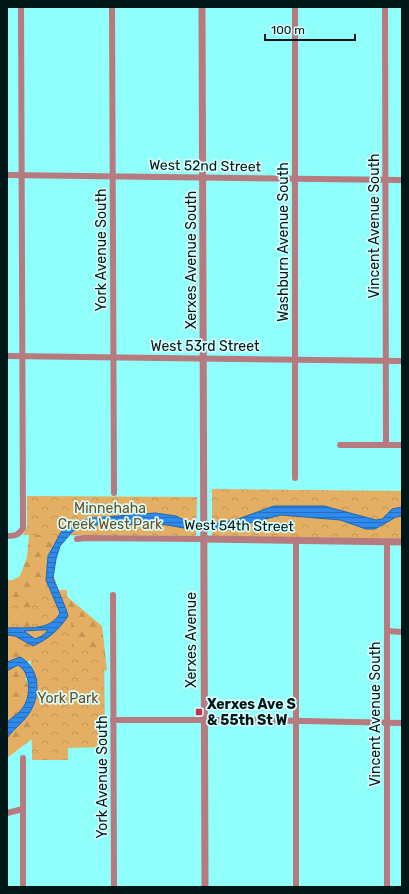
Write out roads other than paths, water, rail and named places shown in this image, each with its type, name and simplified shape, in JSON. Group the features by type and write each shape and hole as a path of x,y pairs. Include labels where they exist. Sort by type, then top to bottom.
{"street":[{"path":"7,536 14,536 23,528 21,7"},
{"name":"York Avenue South","path":"112,7 114,493"},
{"name":"Xerxes Avenue South","path":"202,7 204,514"},
{"name":"Washburn Avenue South","path":"295,7 295,478"},
{"name":"Vincent Avenue South","path":"385,7 386,445"},
{"name":"West 52nd Street","path":"7,175 402,180"},
{"name":"West 53rd Street","path":"7,356 204,357 402,361"},
{"path":"340,445 402,445"},
{"name":"Xerxes Avenue","path":"204,514 205,887"},
{"name":"West 54th Street","path":"77,539 402,542"},
{"path":"296,540 296,887"},
{"name":"Vincent Avenue South","path":"387,542 387,887"},
{"name":"York Avenue South","path":"113,595 114,887"},
{"path":"387,631 402,632"},
{"path":"113,720 402,723"},
{"path":"23,758 23,887"},
{"path":"7,813 23,809"}],"water":[{"path":"274,506 324,506 376,520 382,519 392,509 402,507 402,516 396,517 375,529 366,529 340,520 281,515 231,528 189,529 162,524 88,525 73,531 60,546 56,559 53,578 68,616 52,634 33,646 15,636 7,635 7,628 44,626 56,619 60,613 46,580 48,556 64,527 74,522 93,518 155,513 176,516 190,523 221,523 238,519","holes":["48,630 44,635 35,639 24,631"]},
{"path":"20,657 27,662 35,674 37,682 36,697 34,705 28,716 7,738 7,722 22,709 27,699 29,689 25,672 22,668 18,665 7,671 7,662"}],"place":[{"name":"Xerxes Ave S & 55th St W","path":"199,712"}],"park label":[{"name":"Minnehaha Creek West Park","path":"110,516"},
{"name":"York Park","path":"68,698"}]}
